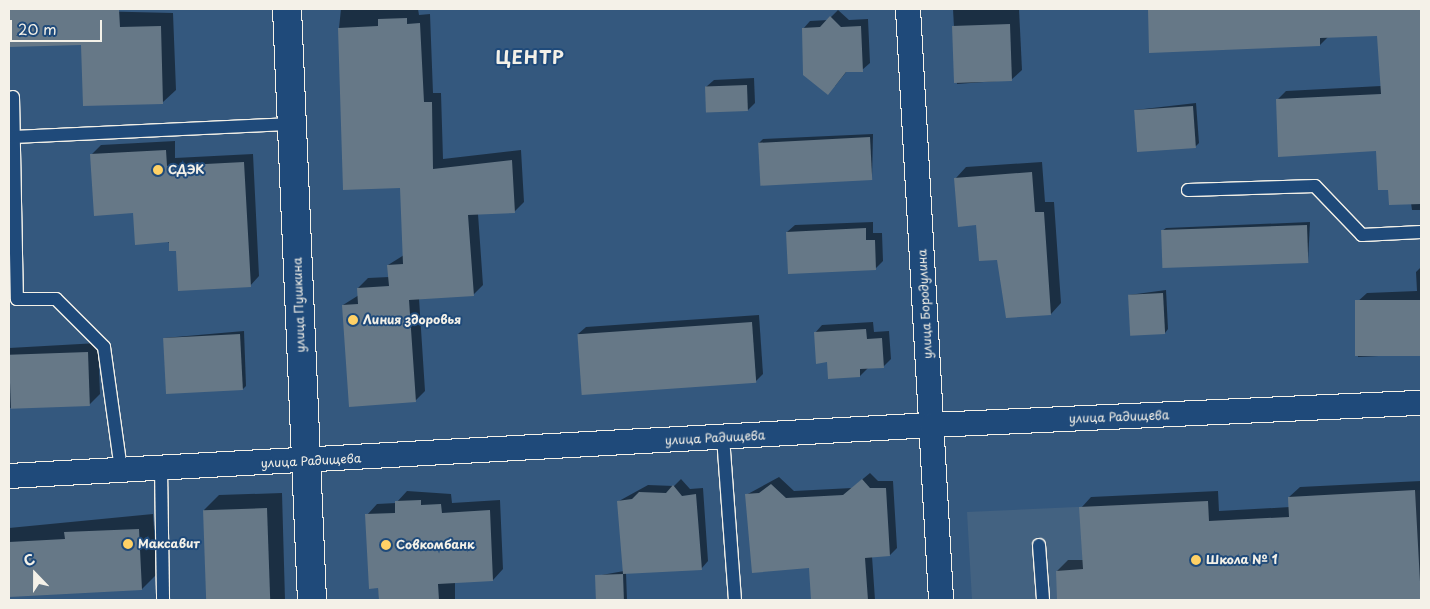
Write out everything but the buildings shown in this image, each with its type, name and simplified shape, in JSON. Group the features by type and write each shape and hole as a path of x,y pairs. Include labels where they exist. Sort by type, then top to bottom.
{"street":[{"name":"улица Пушкина","path":"287,9 312,600"},
{"name":"улица Бородулина","path":"908,9 941,600"},
{"name":"улица Радищева","path":"9,476 306,462 932,425 1421,403"}],"lane":[{"path":"13,97 13,299 56,299 104,347 121,470"},
{"path":"14,137 292,124"},
{"path":"1188,190 1315,186 1362,235 1421,232"},
{"path":"723,437 735,600"},
{"path":"161,468 162,600"},
{"path":"1039,545 1043,600"}],"shaded area":[{"name":"Школа № 1","path":"1421,490 1421,600 972,600 967,512 1208,501 1209,521 1289,517 1288,497"}],"place":[{"name":"СДЭК","path":"158,170"},
{"name":"Линия здоровья","path":"353,320"},
{"name":"Максавит","path":"128,544"},
{"name":"Совкомбанк","path":"386,545"},
{"name":"Школа № 1","path":"1196,560"}],"district":[{"name":"ЦЕНТР","path":"530,57"}]}
